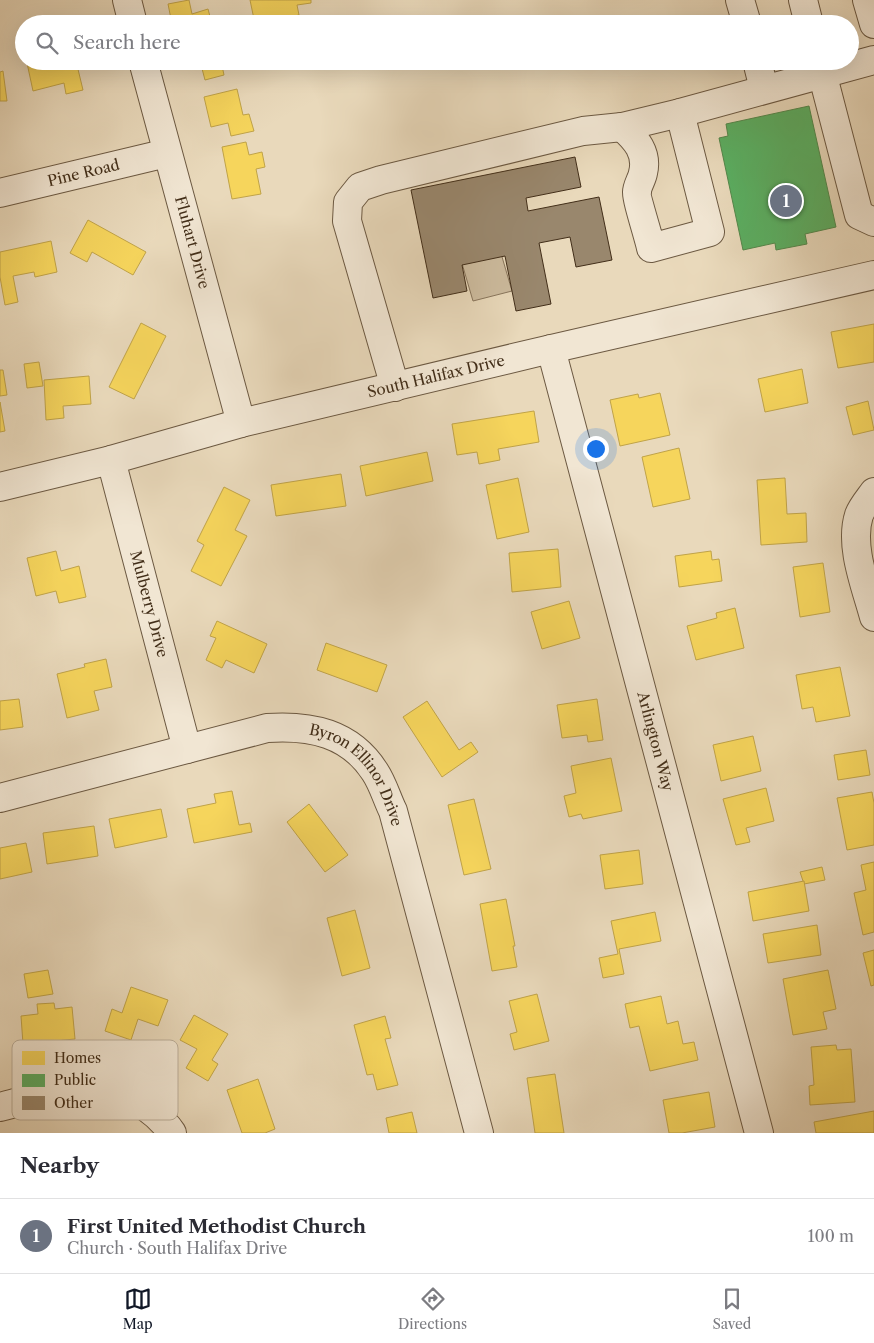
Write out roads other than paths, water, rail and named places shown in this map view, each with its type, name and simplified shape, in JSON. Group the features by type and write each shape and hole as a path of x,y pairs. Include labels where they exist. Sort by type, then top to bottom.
{"street":[{"path":"127,0 131,15"},
{"path":"740,0 744,15"},
{"path":"802,0 806,15"},
{"path":"867,0 874,24"},
{"path":"859,62 874,60"},
{"name":"Fluhart Drive","path":"145,70 241,423"},
{"path":"759,70 764,89"},
{"path":"395,387 347,221 348,202 360,187 381,180 583,131 622,126 680,113 764,89 812,70"},
{"path":"821,70 859,215 874,222"},
{"path":"622,126 641,148 644,160 644,170 636,192 651,248 710,232 680,113"},
{"name":"Pine Road","path":"0,193 167,153"},
{"name":"South Halifax Drive","path":"0,487 111,460 241,423 874,275"},
{"name":"Arlington Way","path":"551,349 759,1133"},
{"name":"Mulberry Drive","path":"111,460 187,749"},
{"path":"874,492 859,514 857,530 858,557 874,617"},
{"name":"Byron Ellinor Drive","path":"0,798 267,728 289,726 336,736 358,750 376,773 392,811 479,1133"},
{"path":"161,1120 172,1133"}],"place":[{"name":"First United Methodist Church","path":"786,201"}]}
